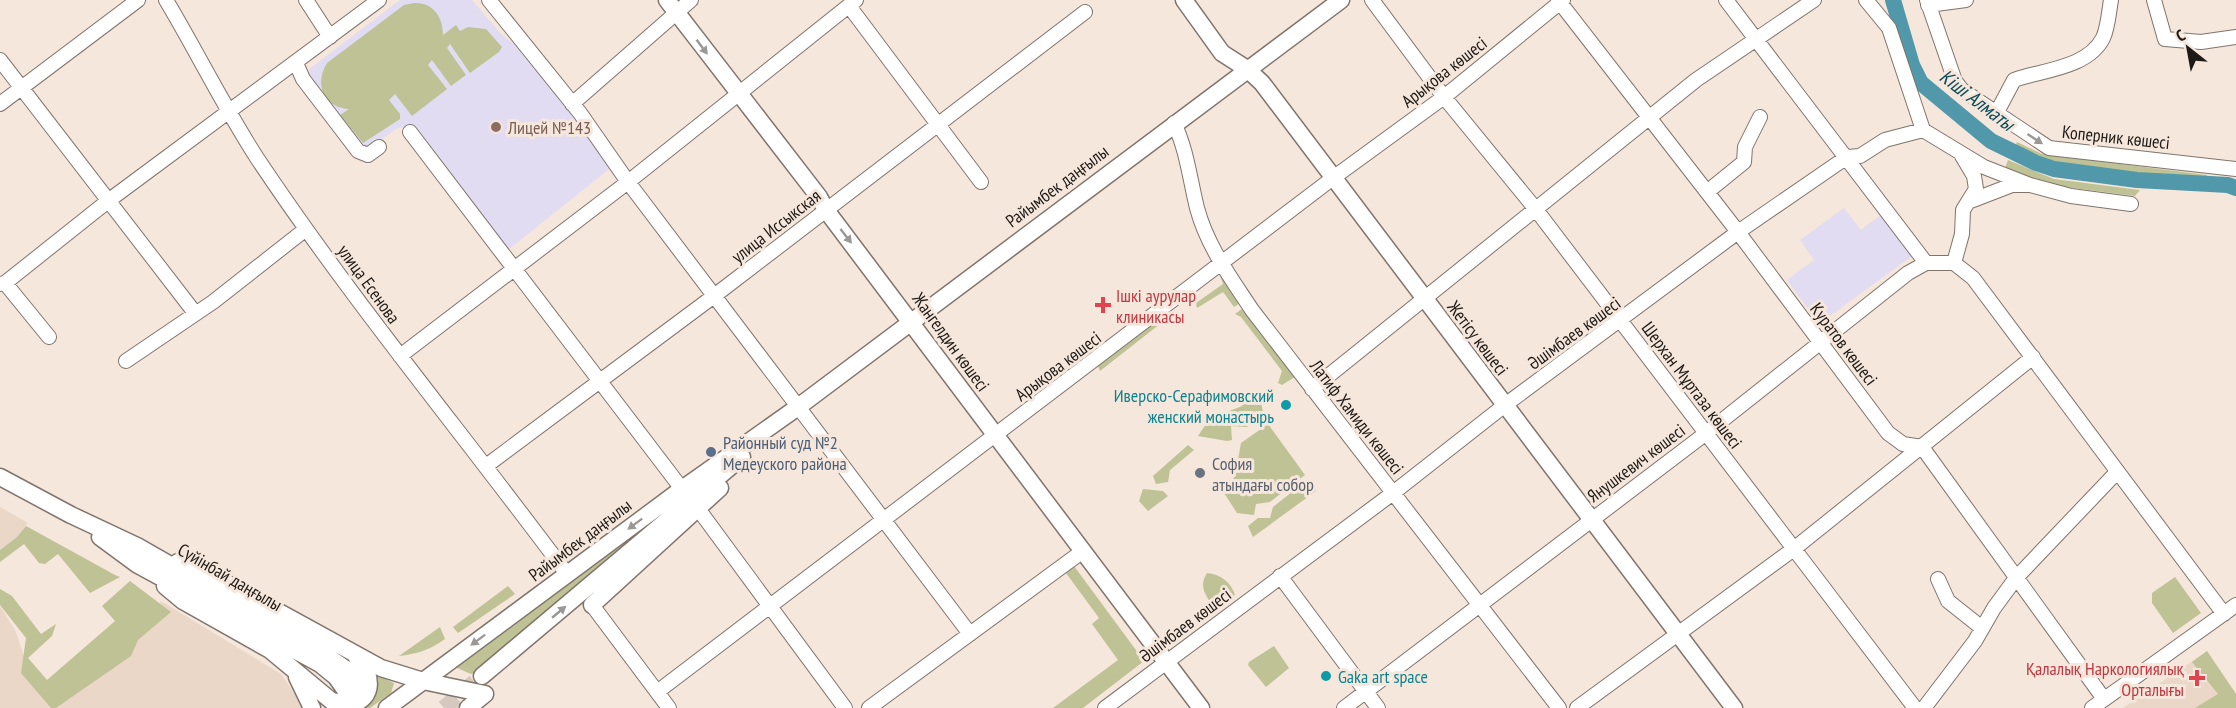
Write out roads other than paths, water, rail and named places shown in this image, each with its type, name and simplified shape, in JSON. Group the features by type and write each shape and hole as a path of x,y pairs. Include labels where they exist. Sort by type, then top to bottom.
{"main road":[{"name":"Жетісу көшесі","path":"1184,0 1216,46 1262,83 1734,708"},
{"name":"Райымбек даңғылы","path":"387,708 682,489 798,406 910,320 1341,0"},
{"name":"Жангелдин көшесі","path":"672,7 819,198 1201,708"},
{"path":"1214,94 1221,76 1216,46"},
{"name":"Райымбек даңғылы","path":"592,605 699,510 798,406"},
{"name":"Райымбек даңғылы","path":"482,676 770,433"},
{"name":"Сүйінбай даңғылы","path":"0,477 71,515 148,561 327,655 346,669 344,697"},
{"path":"148,561 183,601 270,650 288,664 344,697 338,704 350,705 366,695 369,689 369,676 355,656"},
{"path":"148,561 204,571 355,656 381,668 423,681 485,694 468,708"},
{"path":"288,664 304,688 312,708"}],"street":[{"path":"0,104 138,0"},
{"name":"улица Есенова","path":"166,0 229,112 306,228 400,356 567,574"},
{"path":"306,0 330,37"},
{"path":"49,337 2,284 108,201 379,0"},
{"path":"489,0 572,104 628,182 970,634"},
{"path":"572,104 672,7 691,0"},
{"name":"Шерхан Мұртаза көшесі","path":"1372,0 1444,97 1534,207 1915,708"},
{"path":"1726,0 1848,157 1926,263 1954,263 1973,278 2224,614"},
{"path":"1312,389 1425,299 1534,207 1648,118 1754,38 1814,0"},
{"path":"1866,0 1889,28 1923,130 1961,154 2030,185 2071,196 2130,204"},
{"path":"1928,3 1966,0"},
{"path":"1997,112 2014,80 2068,65 2091,51 2103,37 2111,0"},
{"path":"2154,0 2165,39 2201,42 2236,37"},
{"name":"Арықова көшесі","path":"657,692 772,607 882,520 1223,264 1333,178 1444,97 1560,1"},
{"name":"Куратов көшесі","path":"1560,1 1738,232 1888,433 1903,444 1922,447"},
{"path":"400,356 628,182 853,3 936,125 981,182"},
{"name":"Коперник көшесі","path":"1928,3 1955,81 1962,90 2049,148 2236,169"},
{"name":"улица Иссыкская","path":"486,466 714,296 1085,12"},
{"path":"0,60 195,313"},
{"path":"296,63 303,79 358,150 368,155 379,147"},
{"path":"1707,192 1744,162 1745,147 1760,117"},
{"name":"Латиф Хамиди көшесі","path":"1174,123 1180,136 1203,226 1210,243 1252,310 1478,606 1559,708"},
{"name":"Әшімбаев көшесі","path":"1105,708 1738,232 1848,157 1860,156 1885,140 1923,130"},
{"path":"410,132 682,489"},
{"path":"1954,263 1962,234 1964,210 1976,189 1974,176 1961,154"},
{"path":"1968,202 2012,185 2030,185"},
{"path":"126,361 213,302 306,228"},
{"name":"Янушкевич көшесі","path":"1344,708 1705,434 1821,343 1845,321 1908,273 1926,263"},
{"path":"1577,708 1677,632 1795,548 2033,357"},
{"path":"1922,447 2104,699"},
{"path":"1924,708 1969,649 2016,578 2116,472"},
{"path":"699,510 845,708"},
{"path":"869,708 1083,551"},
{"path":"1280,576 1378,708"},
{"path":"1938,579 1948,601 1982,628"},
{"path":"592,605 669,708"},
{"path":"2092,708 2236,605"}],"waterway":[{"name":"Кіші Алматы","path":"1893,0 1912,65 1921,83 1991,141 2036,163 2054,169 2137,180 2228,185 2236,188"}],"tunnel":[{"path":"444,708 482,676"}],"place":[{"name":"Лицей №143","path":"496,127"},
{"name":"Ішкі аурулар клиникасы","path":"1103,305"},
{"name":"Иверско-Серафимовский женский монастырь","path":"1286,405"},
{"name":"Районный суд №2 Медеуского района","path":"711,452"},
{"name":"София атындағы собор","path":"1200,473"},
{"name":"Gaka art space","path":"1326,676"},
{"name":"Қалалық Наркологиялық Орталығы","path":"2197,678"}]}
